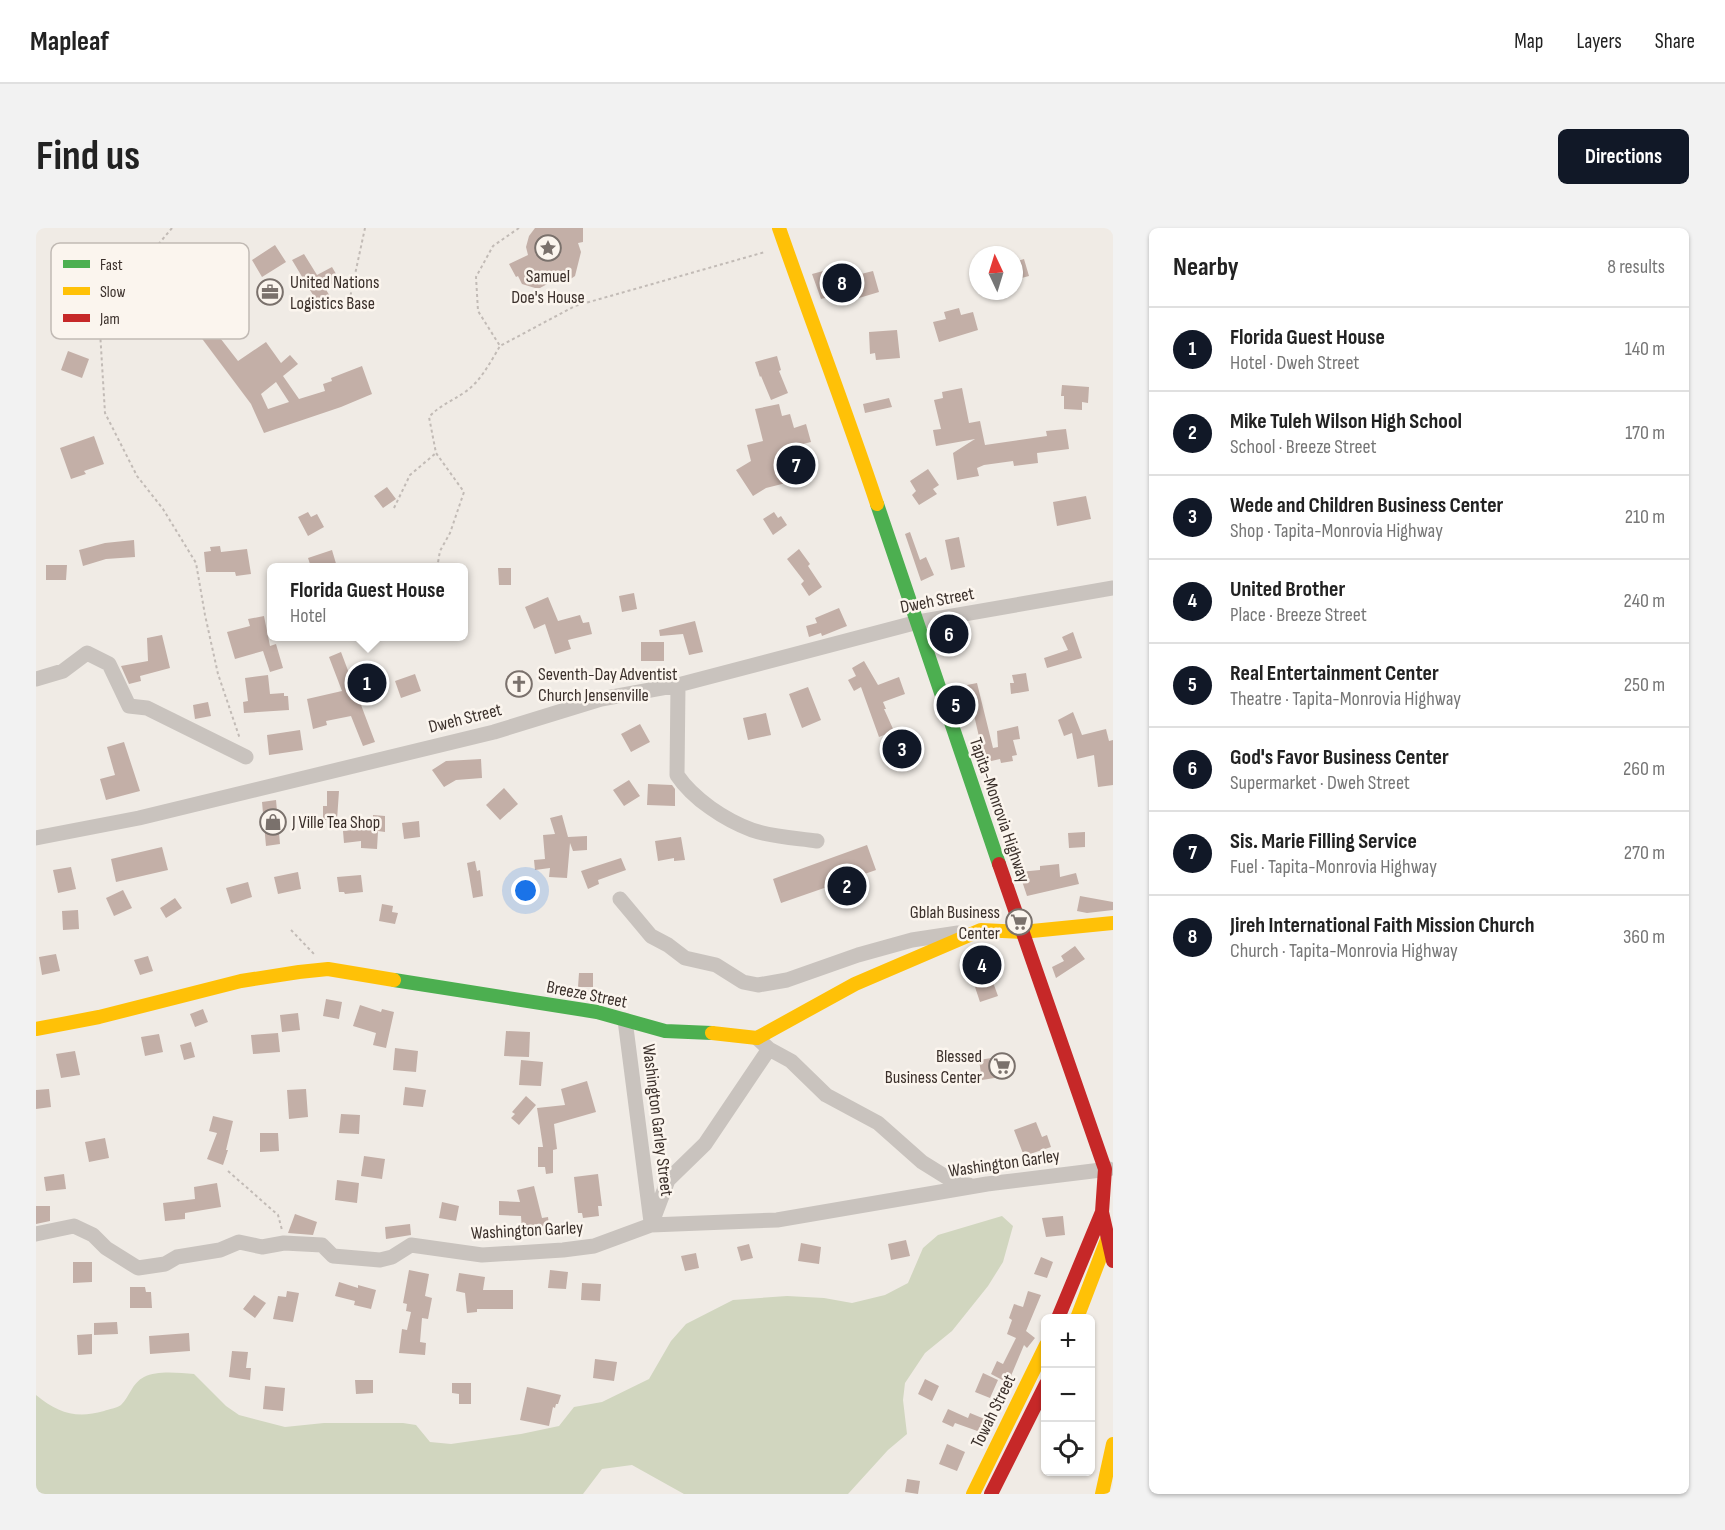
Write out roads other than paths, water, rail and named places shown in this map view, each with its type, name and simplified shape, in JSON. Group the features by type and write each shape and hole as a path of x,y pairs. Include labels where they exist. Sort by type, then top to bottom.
{"main road":[{"name":"Tapita-Monrovia Highway","path":"779,228 806,307 842,400 1022,932 1109,1169 1102,1212 1113,1261"},
{"path":"757,1038 855,984 981,930 1022,932 1113,923"},
{"name":"Breeze Street","path":"36,1029 98,1018 210,989 304,970 328,969 597,1012 665,1031 692,1031 757,1038"},
{"path":"1060,1314 1102,1212"},
{"path":"1079,1314 1108,1237"},
{"name":"Towah Street","path":"973,1494 1041,1355"},
{"name":"Towah Street","path":"991,1494 1041,1394"},
{"path":"1102,1494 1113,1444"}],"street":[{"name":"Dweh Street","path":"36,838 140,818 494,732 601,699 678,685 918,622 1113,588"},
{"path":"36,679 63,671 87,653 109,664 129,706 147,708 246,757"},
{"path":"678,685 677,775 684,785 714,809 752,830 817,841"},
{"path":"620,899 651,936 685,958 716,965 743,982 758,985 787,980 858,954 912,940 981,930"},
{"name":"Washington Garley Street","path":"626,1020 651,1225"},
{"path":"757,1038 769,1049 791,1061 826,1095 878,1123 922,1162 959,1185 987,1184"},
{"path":"651,1225 668,1180 705,1144 769,1049"},
{"name":"Washington Garley","path":"36,1234 74,1227 93,1235 106,1248 138,1268 165,1264 177,1257 220,1250 239,1242 262,1247 284,1243 322,1245 333,1256 380,1260 392,1257 411,1245 482,1255 594,1246 651,1225 777,1220 987,1184 1109,1169"}],"place":[{"name":"Samuel Doe's House","path":"548,248"},
{"name":"Jireh International Faith Mission Church","path":"842,283"},
{"name":"United Nations Logistics Base","path":"270,292"},
{"name":"Sis. Marie Filling Service","path":"796,465"},
{"name":"God's Favor Business Center","path":"949,634"},
{"name":"Florida Guest House","path":"367,683"},
{"name":"Seventh-Day Adventist Church Jensenville","path":"519,684"},
{"name":"Real Entertainment Center","path":"956,705"},
{"name":"Wede and Children Business Center","path":"902,749"},
{"name":"J Ville Tea Shop","path":"273,822"},
{"name":"Mike Tuleh Wilson High School","path":"847,886"},
{"name":"Gblah Business Center","path":"1019,922"},
{"name":"United Brother","path":"982,965"},
{"name":"Blessed Business Center","path":"1002,1066"}]}
